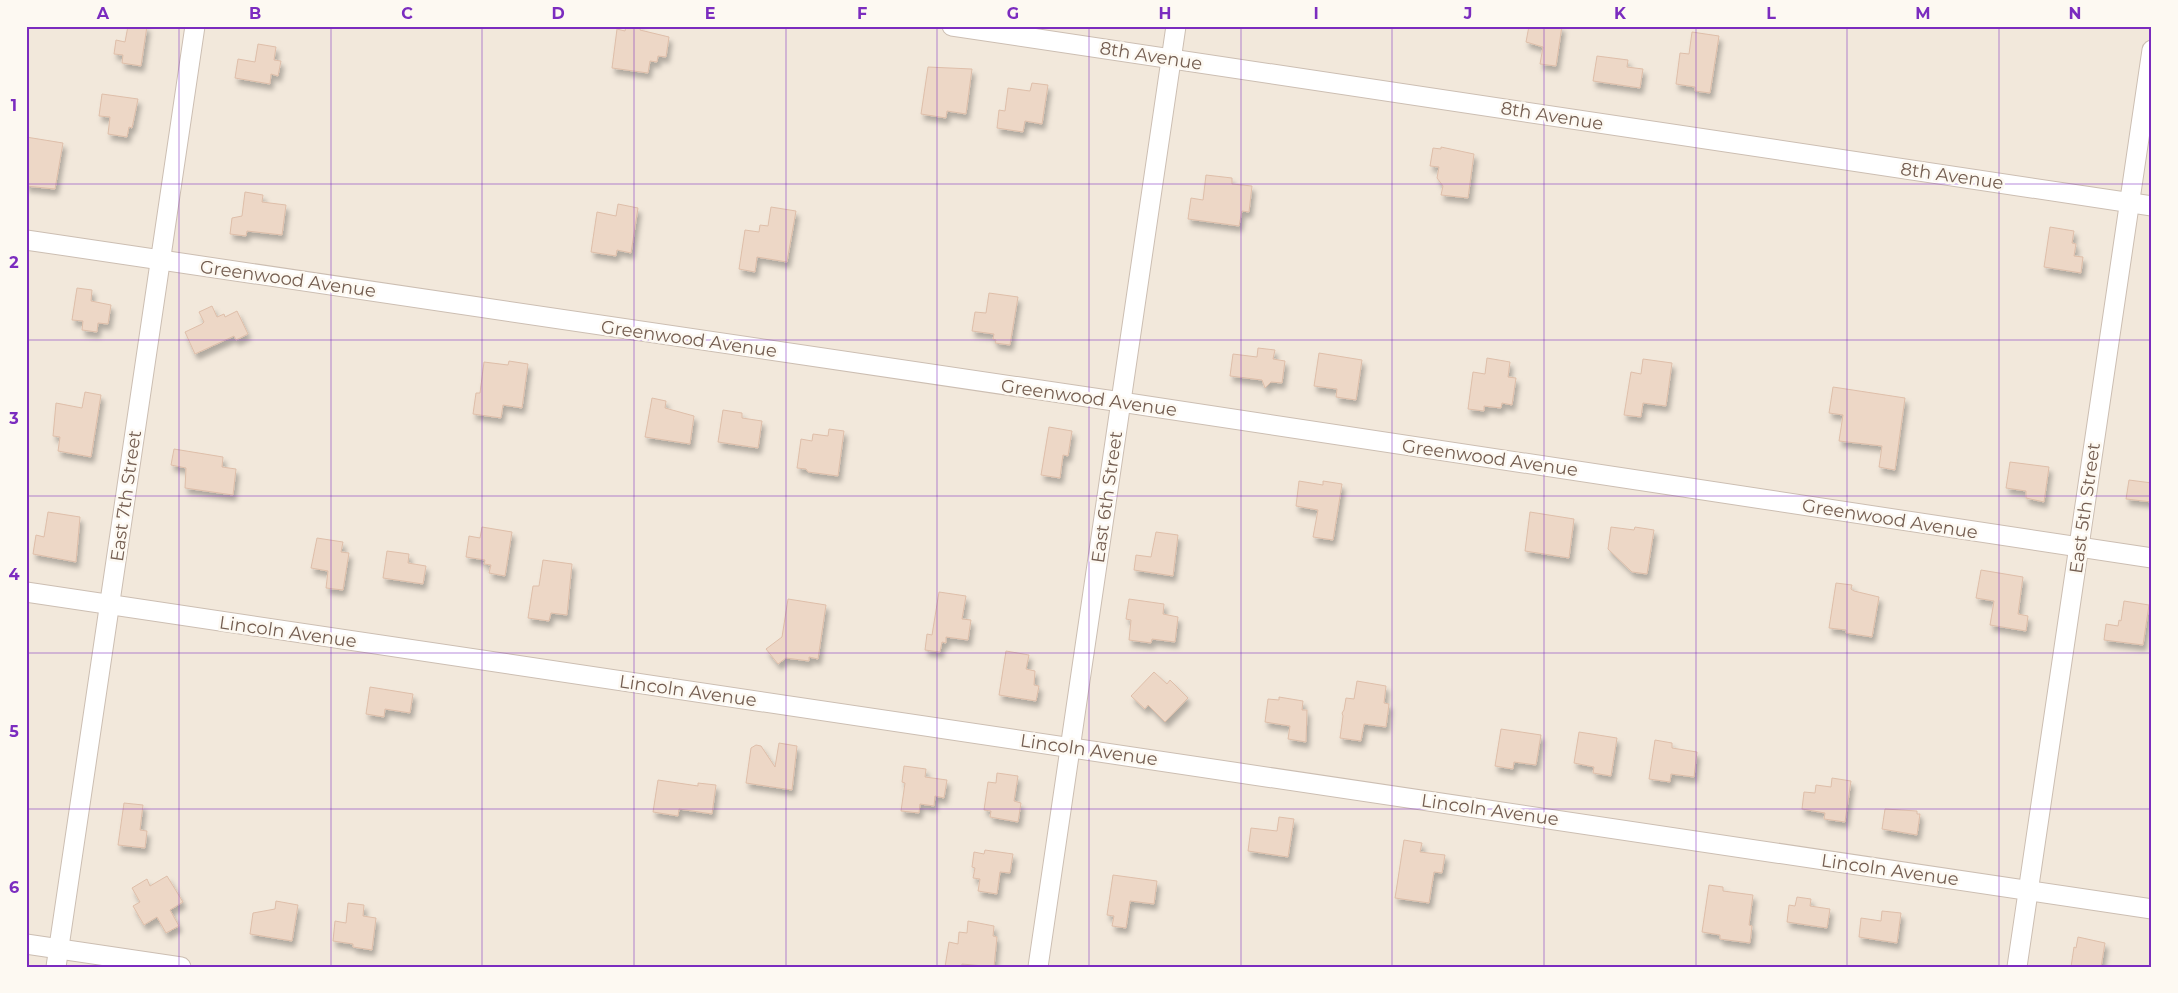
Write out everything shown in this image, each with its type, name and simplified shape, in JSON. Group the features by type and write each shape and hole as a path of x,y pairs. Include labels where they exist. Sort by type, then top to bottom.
{"street":[{"name":"East 7th Street","path":"58,958 195,26"},
{"name":"8th Avenue","path":"952,26 2152,206"},
{"name":"East 6th Street","path":"1038,967 1176,26"},
{"name":"East 5th Street","path":"2017,967 2152,50"},
{"name":"Greenwood Avenue","path":"26,240 1121,402 2152,558"},
{"name":"Lincoln Avenue","path":"26,592 2152,909"},
{"path":"26,944 58,958 181,967"}],"shaded area":[{"path":"26,26 2152,26 2152,967 26,967"}],"building":[{"path":"128,26 147,26 141,66 122,63 123,55 114,54 116,40 125,42"},
{"path":"626,26 641,26 640,30 669,37 666,57 658,56 657,62 650,61 648,73 612,68 617,29 625,31"},
{"path":"1529,26 1562,26 1556,66 1540,64 1543,47 1526,42"},
{"path":"1692,32 1719,36 1710,93 1695,91 1695,87 1676,84 1680,53 1689,54"},
{"path":"258,44 276,47 274,60 281,61 278,76 271,74 270,84 235,78 238,59 255,62"},
{"path":"1597,56 1628,60 1627,67 1643,69 1640,88 1593,81"},
{"path":"928,67 972,69 966,114 947,111 946,118 921,114"},
{"path":"1032,83 1048,85 1042,124 1025,121 1023,132 997,128 999,110 1005,111 1008,88 1030,91"},
{"path":"102,94 138,99 132,128 129,127 127,137 108,134 110,117 99,116"},
{"path":"26,137 63,143 55,189 26,186"},
{"path":"1441,147 1474,154 1468,198 1441,195 1443,186 1437,178 1439,167 1430,166 1433,148 1441,149"},
{"path":"1206,175 1232,178 1232,184 1252,186 1249,212 1242,211 1239,226 1188,219 1191,198 1203,200"},
{"path":"245,192 263,195 262,202 286,205 282,235 247,231 246,236 230,234 232,218 242,216"},
{"path":"618,204 638,208 631,253 617,250 616,256 591,252 597,212 616,216"},
{"path":"771,207 796,211 787,262 757,257 755,272 739,269 745,230 759,232 760,225 768,226"},
{"path":"2050,227 2074,231 2072,243 2076,244 2074,256 2083,257 2081,273 2044,267"},
{"path":"77,288 92,290 91,301 111,305 108,324 98,323 97,332 82,330 83,321 72,320"},
{"path":"989,293 1018,297 1010,345 995,343 996,340 993,339 994,334 972,331 975,312 986,313"},
{"path":"212,306 217,317 224,314 225,317 237,311 248,334 236,340 234,336 195,354 185,332 202,324 204,322 199,312"},
{"path":"1258,348 1275,350 1273,359 1285,361 1282,383 1271,382 1265,388 1262,380 1230,376 1233,354 1257,357"},
{"path":"1319,353 1362,360 1356,400 1336,397 1337,389 1314,386"},
{"path":"1487,358 1510,362 1508,377 1516,378 1512,405 1502,403 1501,408 1484,406 1484,411 1468,409 1473,372 1485,374"},
{"path":"1643,359 1672,363 1666,406 1643,403 1641,417 1624,415 1631,372 1641,374"},
{"path":"509,361 528,364 522,408 503,405 501,418 473,414 476,393 480,393 484,362 508,365"},
{"path":"1833,387 1905,398 1895,470 1879,467 1882,446 1839,441 1843,415 1829,413"},
{"path":"85,392 101,395 91,457 58,451 60,437 53,436 56,403 82,408"},
{"path":"652,398 666,401 665,408 694,416 690,444 645,437"},
{"path":"723,410 742,413 742,418 762,421 758,448 718,442"},
{"path":"1049,427 1072,431 1068,456 1063,455 1060,478 1041,475"},
{"path":"829,429 844,431 838,476 808,472 806,469 797,468 801,439 812,441 813,434 828,436"},
{"path":"174,449 223,457 222,467 236,469 233,495 185,488 186,468 171,465"},
{"path":"2010,462 2049,467 2044,502 2026,498 2026,491 2006,488"},
{"path":"2129,480 2152,483 2152,502 2126,499"},
{"path":"1299,481 1323,485 1323,481 1342,484 1333,540 1313,537 1318,510 1296,506"},
{"path":"48,512 80,517 76,562 33,554 36,535 44,537"},
{"path":"1530,512 1574,519 1569,558 1525,551"},
{"path":"482,527 512,532 505,576 489,573 491,565 484,564 485,560 466,557 469,536 480,538"},
{"path":"1611,527 1634,530 1635,527 1654,530 1647,574 1632,572 1608,549"},
{"path":"1156,532 1178,535 1173,576 1134,570 1136,555 1151,557"},
{"path":"317,538 343,542 341,552 349,553 343,590 326,588 328,571 311,568"},
{"path":"387,551 409,554 408,563 426,566 423,584 383,578"},
{"path":"543,560 572,564 567,615 551,613 549,621 528,618 533,586 539,586"},
{"path":"1981,570 2023,577 2018,614 2028,616 2026,631 1990,625 1994,601 1976,598"},
{"path":"1836,583 1852,585 1851,589 1854,591 1879,597 1872,637 1846,633 1846,630 1829,628"},
{"path":"939,592 966,596 962,619 971,620 968,640 946,637 946,643 942,642 940,652 925,650 927,634 932,635"},
{"path":"788,599 826,605 818,659 809,657 809,661 786,658 778,664 766,649 782,637"},
{"path":"1129,599 1164,604 1163,614 1178,617 1175,642 1152,639 1151,643 1129,640 1131,620 1126,619"},
{"path":"2124,601 2149,605 2143,645 2104,640 2106,624 2118,626 2119,620 2121,621"},
{"path":"1006,651 1029,655 1026,669 1035,671 1034,685 1039,686 1036,701 999,695"},
{"path":"1154,672 1167,684 1170,680 1188,698 1165,722 1148,705 1145,709 1131,696"},
{"path":"1357,681 1386,686 1384,703 1389,704 1386,727 1364,724 1361,741 1340,738 1342,713 1346,698 1354,699"},
{"path":"370,687 413,694 410,713 385,709 384,717 366,714"},
{"path":"1279,697 1303,701 1302,710 1307,710 1306,742 1288,739 1290,726 1265,722 1268,699 1279,700"},
{"path":"1501,729 1541,735 1536,765 1514,762 1513,769 1495,766"},
{"path":"1579,732 1617,738 1611,776 1593,773 1594,767 1574,763"},
{"path":"1655,740 1672,743 1672,748 1697,752 1694,777 1671,774 1670,782 1649,779"},
{"path":"779,743 797,746 792,790 746,783 751,748 756,745 761,746 775,767"},
{"path":"904,766 926,769 925,777 947,780 944,798 935,796 934,806 920,804 919,813 901,811 905,783 902,782"},
{"path":"997,773 1018,776 1014,801 1021,803 1018,822 990,817 991,811 984,810 988,782 996,783"},
{"path":"1832,778 1851,781 1845,822 1824,819 1825,813 1802,809 1804,792 1815,793 1816,785 1831,787"},
{"path":"658,780 698,786 698,783 716,785 712,814 679,809 678,816 653,812"},
{"path":"124,803 143,805 140,830 147,831 145,848 118,845"},
{"path":"1885,809 1917,811 1917,814 1920,814 1917,835 1882,829"},
{"path":"1279,817 1294,819 1288,857 1248,851 1251,828 1277,831"},
{"path":"1404,840 1422,843 1420,852 1445,855 1442,873 1434,872 1429,903 1395,898"},
{"path":"985,850 1013,854 1010,873 1000,872 997,894 978,891 980,879 973,878 975,868 972,867 974,852 984,854"},
{"path":"1113,875 1157,881 1154,904 1130,901 1126,928 1112,926 1114,916 1107,915"},
{"path":"167,876 183,902 170,910 179,926 166,933 157,917 144,925 133,906 140,902 132,888 147,879 150,886"},
{"path":"1709,885 1723,887 1723,891 1753,895 1749,925 1752,926 1750,943 1720,939 1720,935 1702,932"},
{"path":"1797,897 1811,899 1810,906 1830,909 1827,928 1787,922 1789,905 1795,906"},
{"path":"276,901 298,905 292,941 250,934 253,913 275,909"},
{"path":"348,903 364,905 363,916 376,918 372,950 353,947 353,944 333,941 335,921 346,923"},
{"path":"1882,911 1901,913 1897,943 1859,937 1861,918 1881,921"},
{"path":"968,921 994,926 993,936 997,937 994,967 962,964 961,967 945,967 949,942 958,944 959,932 967,933"},
{"path":"2078,937 2105,943 2101,967 2071,967 2074,947 2076,948"}]}
